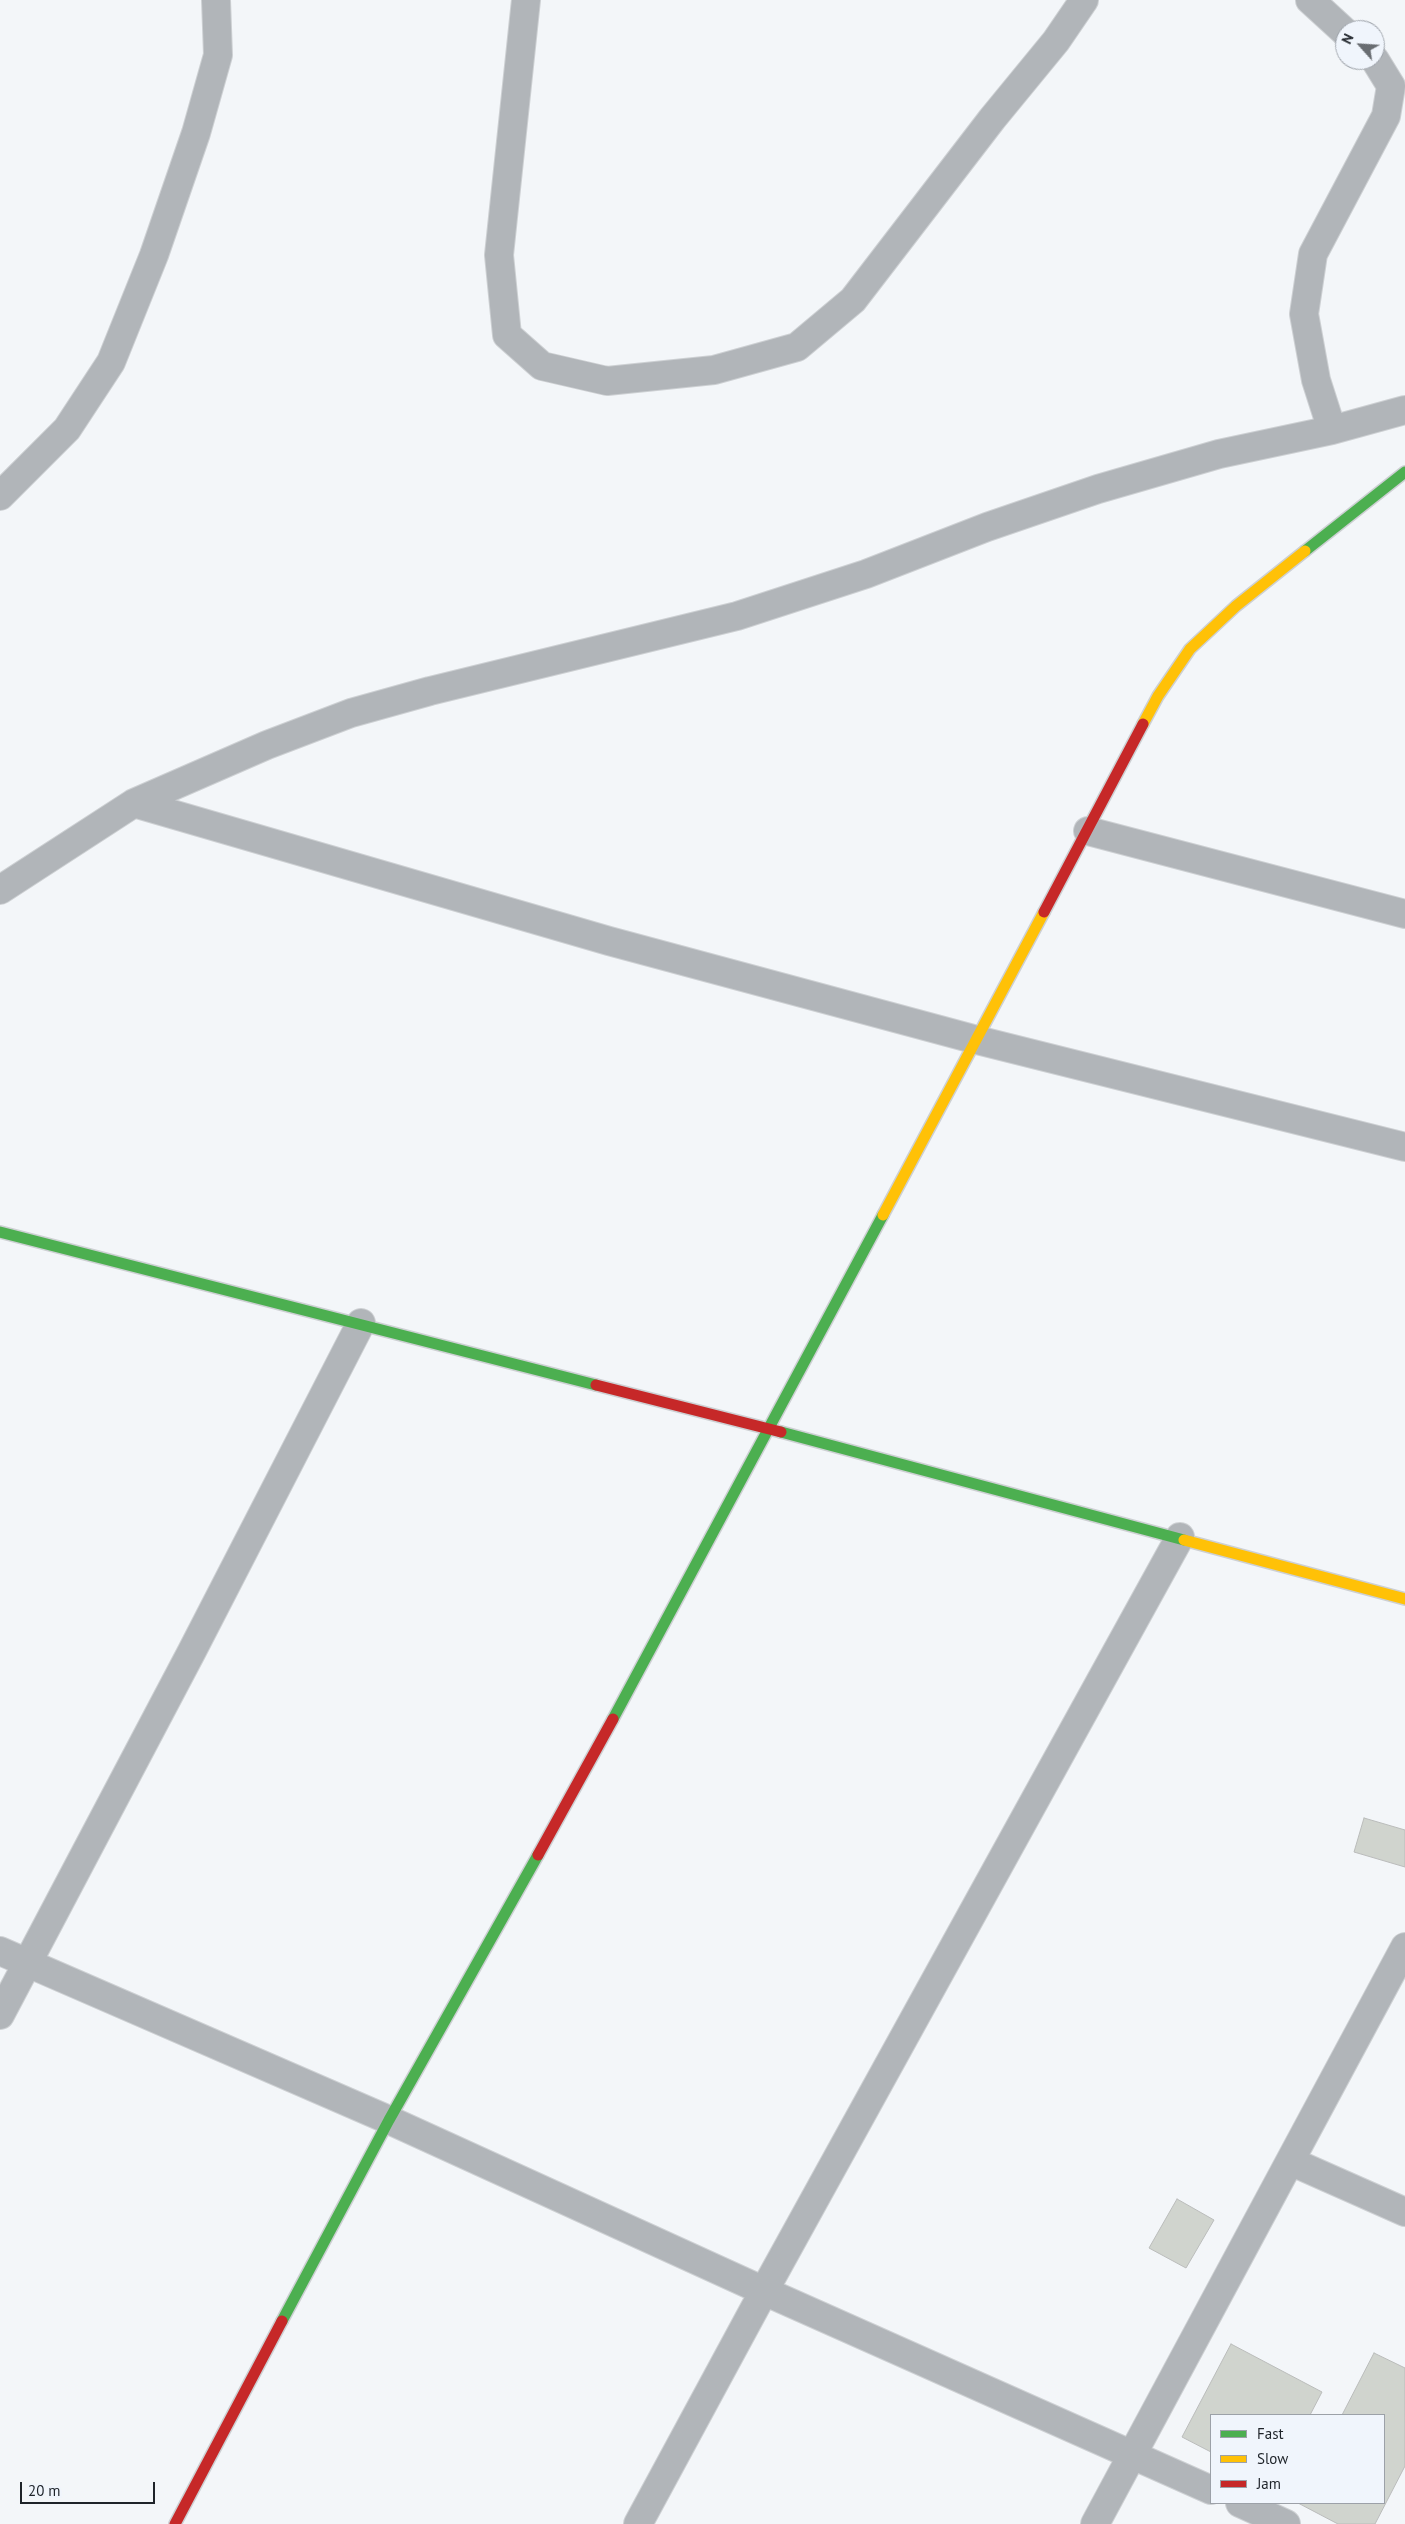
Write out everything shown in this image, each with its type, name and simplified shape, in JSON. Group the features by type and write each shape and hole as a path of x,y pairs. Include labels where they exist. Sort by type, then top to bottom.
{"street":[{"path":"526,0 499,255 507,335 542,366 607,381 714,370 798,347 853,300 969,148 1056,41 1084,0"},
{"path":"1310,0 1335,23"},
{"path":"0,496 67,429 111,362 154,255 196,133 218,56 218,1"},
{"path":"1332,430 1316,380 1304,314 1312,254 1386,116 1391,86 1381,70"},
{"path":"0,890 134,803 267,745 351,713 738,616 866,574 987,527 1098,489 1219,454 1332,430 1405,410"},
{"path":"175,2524 389,2120 592,1759 977,1040 1158,696 1190,649 1236,606 1405,472"},
{"path":"134,803 610,941 977,1040 1405,1147"},
{"path":"1088,831 1405,914"},
{"path":"0,1232 769,1429 1180,1537 1405,1599"},
{"path":"0,2015 361,1323"},
{"path":"638,2524 764,2291 1180,1537"},
{"path":"1095,2524 1405,1947"},
{"path":"0,1951 389,2120 764,2291 1210,2490"},
{"path":"1290,2161 1405,2212"},
{"path":"1242,2504 1286,2524"}],"building":[{"path":"1364,1818 1405,1830 1405,1867 1354,1852"},
{"path":"1177,2199 1214,2220 1186,2268 1149,2248"},
{"path":"1231,2344 1322,2392 1311,2414 1210,2414 1210,2451 1182,2437"},
{"path":"1374,2353 1405,2368 1405,2466 1375,2524 1338,2524 1300,2504 1385,2504 1385,2414 1343,2414"}],"traffic: fast":[{"path":"1305,551 1405,472"},
{"path":"613,1719 883,1215"},
{"path":"0,1232 596,1385"},
{"path":"781,1432 1184,1540"},
{"path":"282,2321 389,2120 538,1855"}],"traffic: slow":[{"path":"1143,724 1158,696 1190,649 1236,606 1305,551"},
{"path":"883,1215 1044,912"},
{"path":"1184,1540 1405,1599"}],"traffic: jam":[{"path":"1044,912 1143,724"},
{"path":"596,1385 781,1432"},
{"path":"538,1855 613,1719"},
{"path":"175,2524 282,2321"}]}
